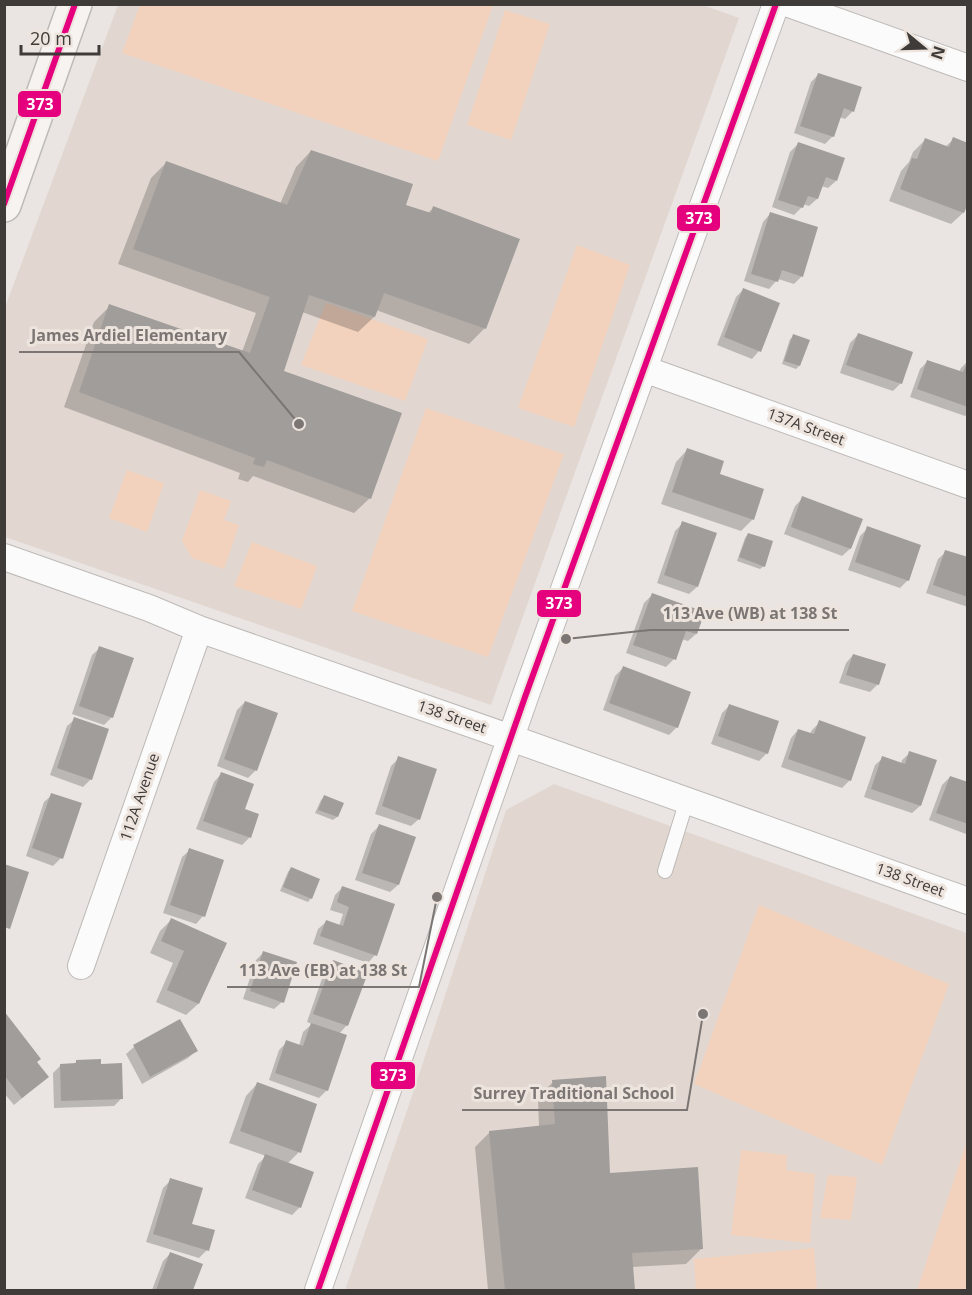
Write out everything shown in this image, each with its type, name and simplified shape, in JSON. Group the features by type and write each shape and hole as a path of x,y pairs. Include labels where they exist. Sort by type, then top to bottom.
{"main road":[{"path":"4,205 75,4"}],"street":[{"path":"318,1290 511,738 776,4"},
{"path":"789,4 968,68"},
{"name":"137A Street","path":"644,369 968,485"},
{"name":"138 Street","path":"4,557 149,608 199,629 968,901"},
{"name":"112A Avenue","path":"81,966 199,629"}],"lane":[{"path":"665,871 687,800"}],"shaded area":[{"path":"140,4 493,5 438,161 122,53"},
{"path":"700,4 739,18 491,705 5,537 4,310 118,5"},
{"path":"505,10 550,24 511,140 467,125"},
{"path":"577,245 630,265 574,427 518,408"},
{"path":"326,303 428,339 405,401 301,365"},
{"path":"426,408 564,454 488,657 352,611"},
{"path":"127,470 164,483 147,532 109,518"},
{"path":"200,490 231,501 224,520 239,525 224,569 192,558 182,541"},
{"path":"252,542 317,566 301,609 234,586"},
{"path":"554,784 967,933 967,1290 345,1290 412,1096 506,810"},
{"path":"759,905 949,984 882,1165 694,1084"},
{"path":"967,1141 967,1290 917,1290"},
{"path":"741,1150 787,1155 786,1170 815,1174 810,1243 731,1235"},
{"path":"828,1175 857,1177 851,1220 820,1218"},
{"path":"814,1248 817,1290 696,1290 694,1259"}],"building":[{"path":"818,73 862,87 854,112 844,108 834,137 800,126"},
{"path":"953,137 968,143 968,204 964,213 900,189 912,158 917,159 925,138 949,147"},
{"path":"798,142 845,158 837,181 826,177 818,199 808,196 803,208 778,200"},
{"path":"311,150 413,184 406,205 431,213 433,206 520,239 486,329 384,293 375,317 309,295 284,371 402,413 371,499 267,460 264,467 253,464 255,458 79,392 109,304 250,353 270,297 133,249 166,161 287,205"},
{"path":"770,212 818,227 803,277 782,270 778,282 751,274"},
{"path":"743,288 780,303 761,352 724,337"},
{"path":"858,333 913,352 902,384 846,365"},
{"path":"793,334 810,340 800,366 784,361"},
{"path":"927,360 963,372 968,361 968,407 917,389"},
{"path":"687,448 724,461 720,474 764,489 754,520 672,492"},
{"path":"802,496 863,519 851,549 791,527"},
{"path":"682,521 717,533 698,587 664,575"},
{"path":"867,526 921,545 909,581 855,562"},
{"path":"748,533 773,541 765,567 739,557"},
{"path":"945,550 968,557 968,597 933,585"},
{"path":"652,593 705,612 697,634 686,631 676,660 633,645"},
{"path":"99,646 134,658 113,718 79,706"},
{"path":"853,654 886,664 879,685 846,675"},
{"path":"623,666 691,692 678,728 609,703"},
{"path":"245,701 278,713 257,771 224,759"},
{"path":"729,704 779,721 768,754 718,736"},
{"path":"74,717 109,729 92,780 57,768"},
{"path":"819,720 866,737 851,781 788,759 798,729 814,734"},
{"path":"909,751 937,760 921,806 871,789 882,756 905,764"},
{"path":"398,756 437,769 420,820 382,806"},
{"path":"221,772 254,784 245,809 259,814 251,838 203,821"},
{"path":"950,776 968,782 968,824 936,813"},
{"path":"51,793 82,803 63,859 32,848"},
{"path":"324,795 344,803 338,817 318,810"},
{"path":"379,824 416,837 399,885 362,873"},
{"path":"189,848 224,860 205,917 170,905"},
{"path":"4,864 29,872 10,929 4,927"},
{"path":"291,867 320,879 312,899 283,887"},
{"path":"342,886 395,904 377,956 320,936 326,920 343,926 349,907 337,902"},
{"path":"171,918 227,943 199,1004 167,990 184,951 161,941"},
{"path":"263,951 297,962 284,1003 250,991"},
{"path":"333,960 368,973 348,1026 313,1014"},
{"path":"4,1011 41,1059 37,1062 49,1077 22,1098 4,1075"},
{"path":"180,1019 198,1051 150,1077 133,1045"},
{"path":"311,1023 347,1035 328,1091 275,1073 286,1040 303,1046"},
{"path":"101,1059 101,1064 122,1063 123,1099 61,1101 60,1064 76,1063 76,1060"},
{"path":"606,1076 610,1173 698,1167 703,1249 632,1253 635,1290 505,1290 489,1131 555,1124 552,1080"},
{"path":"257,1082 317,1104 301,1153 240,1131"},
{"path":"265,1154 314,1172 301,1208 252,1190"},
{"path":"170,1178 203,1188 192,1224 215,1230 209,1251 153,1234"},
{"path":"170,1252 203,1264 193,1290 156,1290"}],"transit line":[{"name":"373","path":"4,204 75,4"},
{"name":"373","path":"318,1290 525,697 776,4"}],"place":[{"name":"James Ardiel Elementary","path":"299,424"},
{"name":"113 Ave (WB) at 138 St","path":"566,639"},
{"name":"113 Ave (EB) at 138 St","path":"437,897"},
{"name":"Surrey Traditional School","path":"703,1014"}]}
